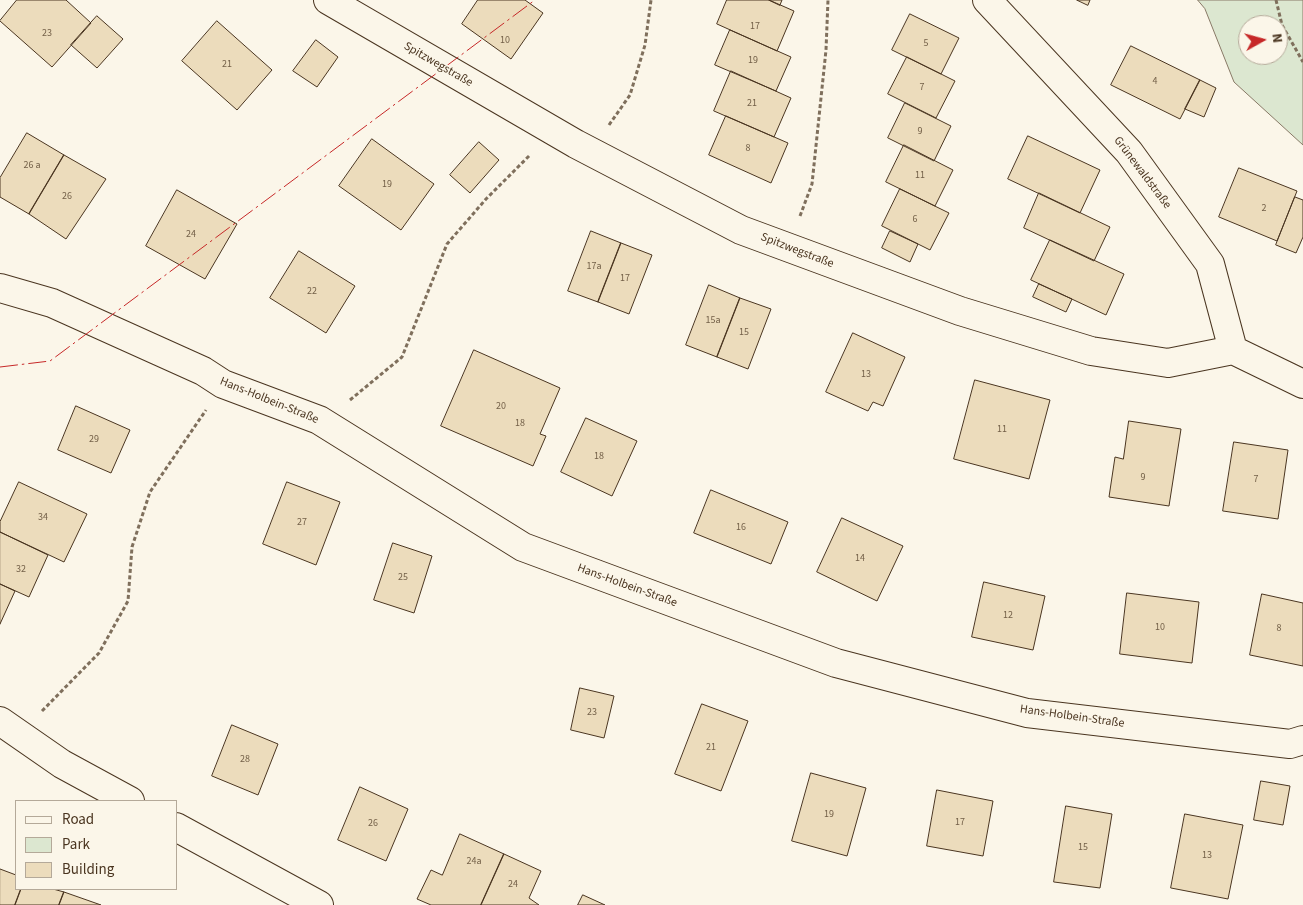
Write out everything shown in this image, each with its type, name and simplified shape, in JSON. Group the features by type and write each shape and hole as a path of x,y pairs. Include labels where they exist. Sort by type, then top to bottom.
{"street":[{"name":"Spitzwegstraße","path":"328,0 554,131 741,230 960,312 1091,351 1168,363 1233,350"},
{"name":"Grünewaldstraße","path":"987,0 1129,152 1210,264 1233,350"},
{"name":"Hans-Holbein-Straße","path":"0,288 52,303 203,371 223,384 319,420 523,547 836,663 1027,713 1290,744 1303,740"},
{"path":"1233,350 1303,384"},
{"path":"10,728 62,764 128,800"},
{"path":"178,828 318,905"}],"path":[{"path":"587,149 608,126 630,95 644,45 651,0"},
{"path":"788,248 812,184 826,50 828,0"},
{"path":"1276,0 1282,25 1303,62"},
{"path":"319,420 342,406 402,357 447,244 486,199 554,131"},
{"path":"10,728 99,653 128,601 132,547 150,492 223,384"}],"green space":[{"path":"1198,0 1303,0 1303,145 1234,82 1205,9"}],"building":[{"path":"17,0 66,0 91,23 52,67 0,21"},
{"path":"478,0 525,0 543,13 511,59 462,24"},
{"path":"727,0 769,0 794,11 777,51 717,24"},
{"path":"769,0 782,0 780,5"},
{"path":"1077,0 1090,0 1088,5"},
{"path":"910,14 959,38 941,74 892,50"},
{"path":"97,16 123,39 97,68 71,45"},
{"path":"217,21 272,70 237,110 182,61"},
{"path":"730,30 791,57 776,91 715,65"},
{"path":"316,40 338,57 317,87 293,71"},
{"path":"1131,46 1200,80 1180,119 1111,85"},
{"path":"907,57 955,81 936,118 888,94"},
{"path":"731,71 791,98 774,137 714,111"},
{"path":"1200,80 1216,88 1204,117 1185,109"},
{"path":"905,103 951,126 934,161 888,138"},
{"path":"726,116 788,143 771,183 709,155"},
{"path":"27,133 64,155 29,214 0,197 0,178"},
{"path":"1028,136 1100,170 1080,213 1008,179"},
{"path":"372,139 434,184 401,230 339,186"},
{"path":"479,142 499,160 470,193 450,175"},
{"path":"904,145 953,170 935,206 886,182"},
{"path":"64,155 106,179 66,239 29,214"},
{"path":"1239,168 1297,191 1277,241 1219,217"},
{"path":"900,189 949,213 930,250 882,226"},
{"path":"177,190 237,224 205,279 146,246"},
{"path":"1039,193 1110,227 1094,261 1024,228"},
{"path":"1295,197 1303,200 1303,237 1296,253 1276,245"},
{"path":"591,231 621,243 598,302 568,291"},
{"path":"890,231 918,244 910,262 882,248"},
{"path":"1050,240 1124,274 1106,315 1031,280"},
{"path":"621,243 652,255 629,314 598,302"},
{"path":"299,251 355,286 326,333 270,298"},
{"path":"1039,284 1072,299 1066,312 1033,297"},
{"path":"709,285 740,298 717,357 686,345"},
{"path":"740,298 771,309 748,369 717,357"},
{"path":"853,333 905,357 883,406 873,402 868,411 826,392"},
{"path":"474,350 560,388 540,434 546,436 533,466 441,426"},
{"path":"975,380 1050,400 1029,479 954,459"},
{"path":"76,406 130,430 111,473 58,450"},
{"path":"586,418 637,441 612,496 561,472"},
{"path":"1129,421 1181,429 1169,506 1109,497 1115,457 1123,459"},
{"path":"1234,442 1288,450 1278,519 1223,511"},
{"path":"19,482 87,514 64,562 0,532 0,522"},
{"path":"287,482 340,502 316,565 263,544"},
{"path":"711,490 788,522 771,564 694,533"},
{"path":"842,518 903,546 877,601 817,572"},
{"path":"0,532 48,555 29,597 0,584"},
{"path":"393,543 432,556 414,613 374,600"},
{"path":"984,582 1045,596 1033,650 972,637"},
{"path":"0,584 15,591 0,624"},
{"path":"1127,593 1199,602 1192,663 1120,654"},
{"path":"1262,594 1303,603 1303,666 1250,655"},
{"path":"580,688 614,696 604,738 571,730"},
{"path":"702,704 748,721 721,791 675,774"},
{"path":"232,725 278,744 258,795 212,776"},
{"path":"811,773 866,788 847,856 792,841"},
{"path":"1261,781 1290,786 1283,825 1254,820"},
{"path":"360,787 408,809 386,861 338,840"},
{"path":"937,790 993,801 983,856 927,846"},
{"path":"1066,806 1112,814 1100,888 1054,882"},
{"path":"1185,814 1243,825 1228,899 1171,888"},
{"path":"460,834 504,854 481,905 431,905 417,899 431,870 442,875"},
{"path":"504,854 541,871 529,898 539,905 481,905"},
{"path":"0,869 15,875 15,890 21,890 15,905 0,905"},
{"path":"21,890 57,890 64,892 59,905 15,905"},
{"path":"64,892 101,905 59,905"},
{"path":"583,895 605,905 578,905"}],"power":[{"path":"0,367 50,361 535,0"}]}
